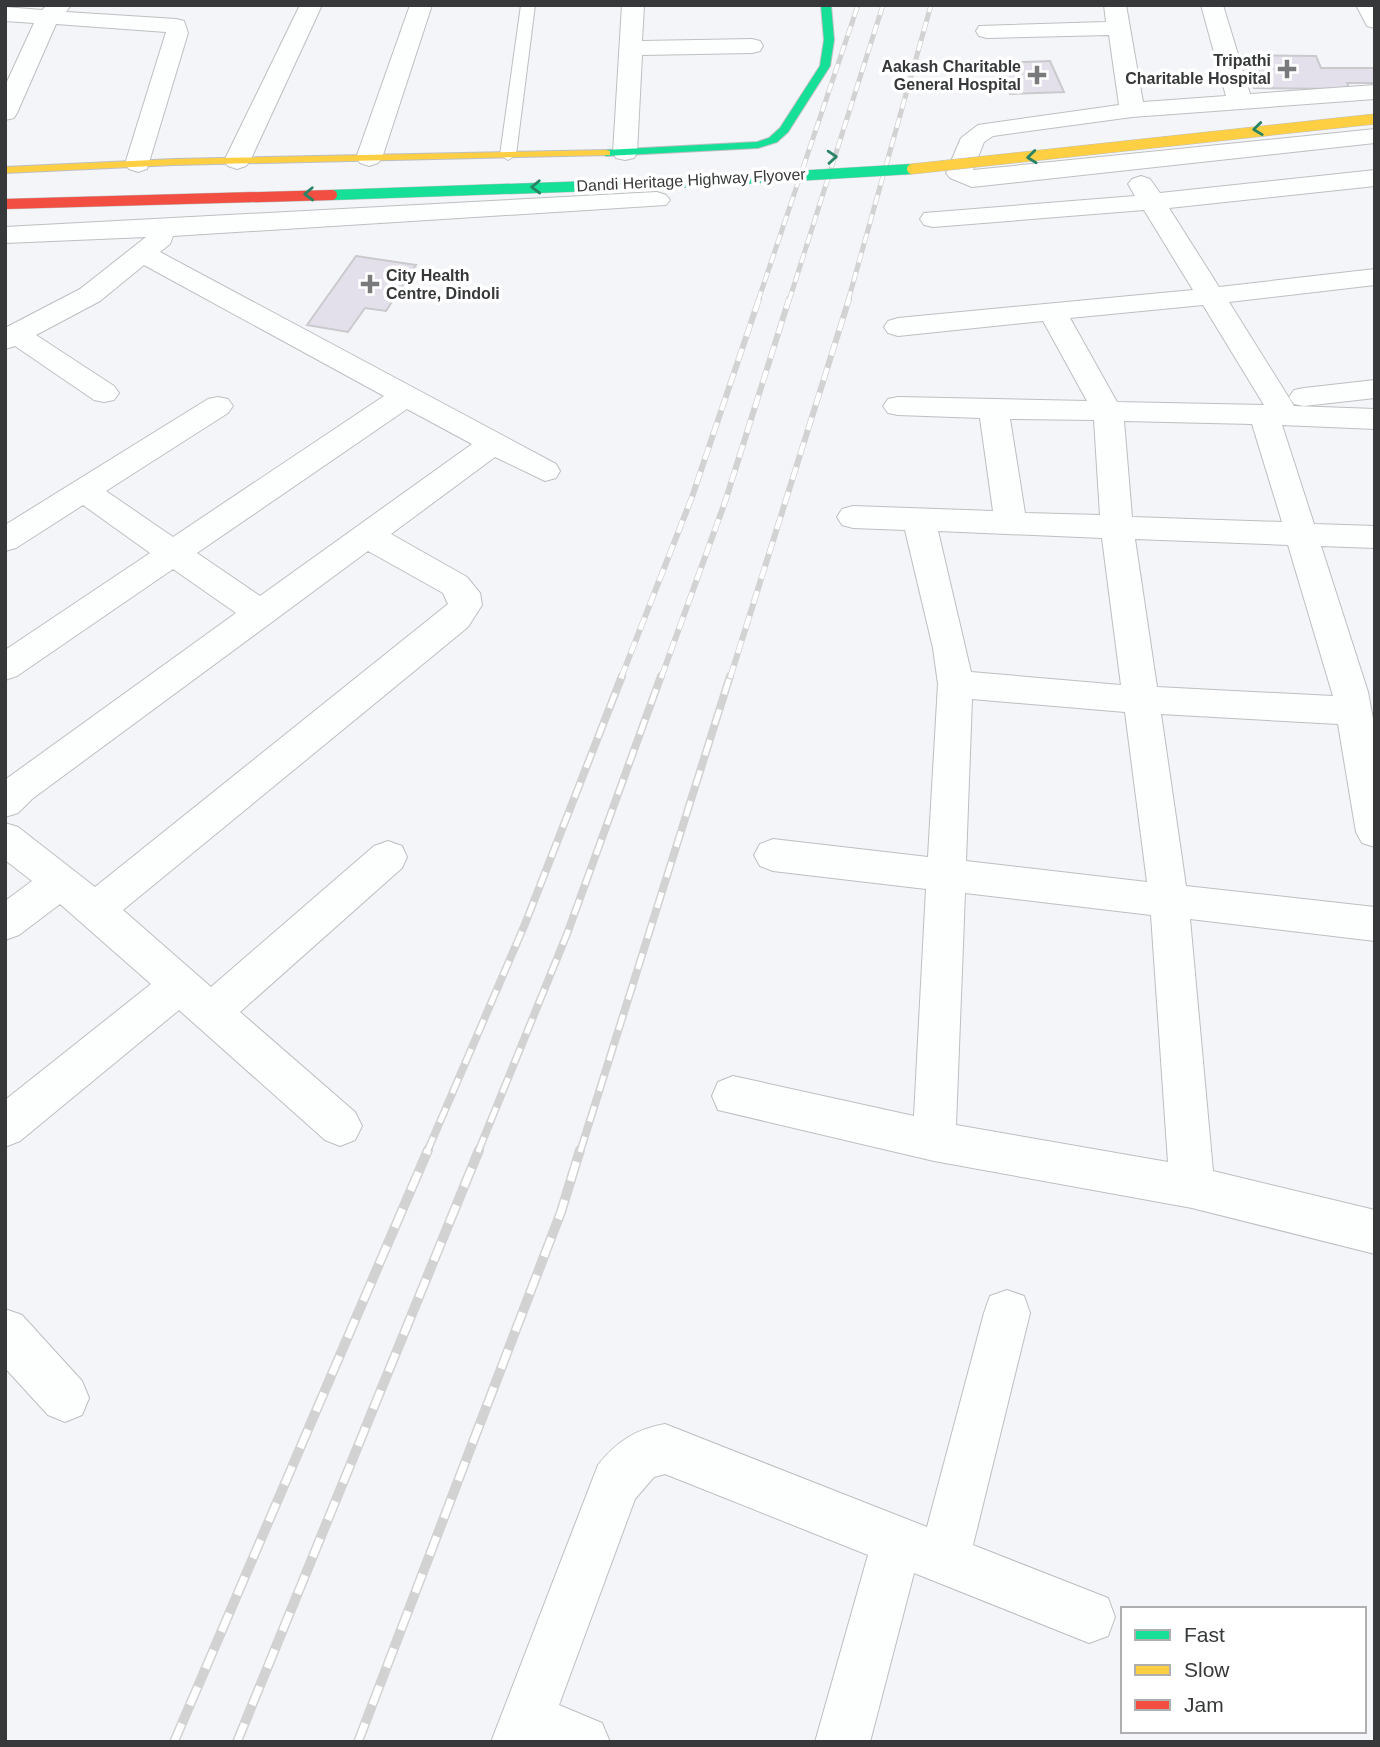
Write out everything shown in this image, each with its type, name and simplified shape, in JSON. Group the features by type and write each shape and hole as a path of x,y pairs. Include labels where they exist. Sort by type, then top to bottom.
{"main road":[{"path":"5,170 237,161 625,153 666,162 747,147 774,140 784,131 825,66 829,40 826,5"},
{"path":"949,149 1264,115 1375,107"},
{"name":"Dandi Heritage Highway Flyover","path":"5,204 496,189 904,170 1289,126 1375,119"},
{"name":"Dandi Heritage Highway Flyover","path":"5,191 666,162 799,159"}],"street":[{"path":"237,161 310,5"},
{"path":"369,158 421,5"},
{"path":"625,153 633,5"},
{"path":"1212,5 1240,102"},
{"path":"1367,5 1375,21"},
{"path":"5,14 54,11 168,24 178,30 138,164"},
{"path":"5,113 54,11"},
{"path":"986,31 1117,17 1132,110"},
{"path":"631,48 752,46"},
{"path":"1375,92 1132,110 981,131 973,138 959,173 972,179 1375,136"},
{"path":"1127,162 1212,296 1275,409 1299,533 1350,692 1375,832"},
{"path":"933,219 1152,202 1375,178"},
{"path":"5,234 174,228 657,200"},
{"path":"10,337 90,295 174,228"},
{"path":"142,253 545,471"},
{"path":"898,327 1375,277"},
{"path":"1052,312 1108,413 1117,528 1169,901 1192,1187"},
{"path":"10,337 104,393"},
{"path":"1275,409 1375,389"},
{"path":"5,667 405,396"},
{"path":"5,540 218,406"},
{"path":"898,407 1108,413 1275,409 1375,419"},
{"path":"994,409 1011,524"},
{"path":"5,802 19,789 494,443"},
{"path":"84,491 260,613"},
{"path":"853,517 1375,537"},
{"path":"919,520 950,648 955,684 934,1141"},
{"path":"95,910 456,618 465,605 463,593 366,535"},
{"path":"955,684 1141,700 1353,711"},
{"path":"5,838 95,910 340,1126"},
{"path":"773,855 1375,924"},
{"path":"211,1012 388,857"},
{"path":"5,923 60,882"},
{"path":"5,1127 180,985"},
{"path":"733,1096 934,1141 1192,1187 1375,1233"},
{"path":"842,1742 920,1550 1007,1313"},
{"path":"5,1332 65,1398"},
{"path":"583,1742 522,1731 616,1483 631,1462 647,1451 665,1449 1089,1617"}],"lane":[{"path":"508,155 528,5"}],"building":[{"path":"1241,55 1316,56 1321,68 1375,68 1375,83 1347,83 1350,89 1254,88"},
{"path":"1050,61 1064,92 1010,94 997,63"},
{"path":"356,256 416,265 386,311 365,308 348,332 307,325"}],"railway":[{"path":"758,301 858,5"},
{"path":"789,301 883,5"},
{"path":"848,301 931,5"},
{"path":"621,678 692,497 759,299"},
{"path":"661,678 725,502 789,299"},
{"path":"730,678 849,299"},
{"path":"427,1152 525,924 622,676"},
{"path":"478,1152 567,934 661,676"},
{"path":"580,1152 730,676"},
{"path":"174,1742 428,1150"},
{"path":"237,1742 479,1150"},
{"path":"358,1742 561,1212 580,1150"}],"traffic: fast":[{"path":"606,153 758,145 773,140 784,130 825,66 829,40 826,5"},
{"path":"332,195 678,183 912,169"}],"traffic: slow":[{"path":"912,169 1375,119"},
{"path":"5,170 174,162 606,153"}],"traffic: jam":[{"path":"5,204 332,195"}],"place":[{"name":"Tripathi Charitable Hospital","path":"1287,69"},
{"name":"Aakash Charitable General Hospital","path":"1037,75"},
{"name":"City Health Centre, Dindoli","path":"370,284"}]}
